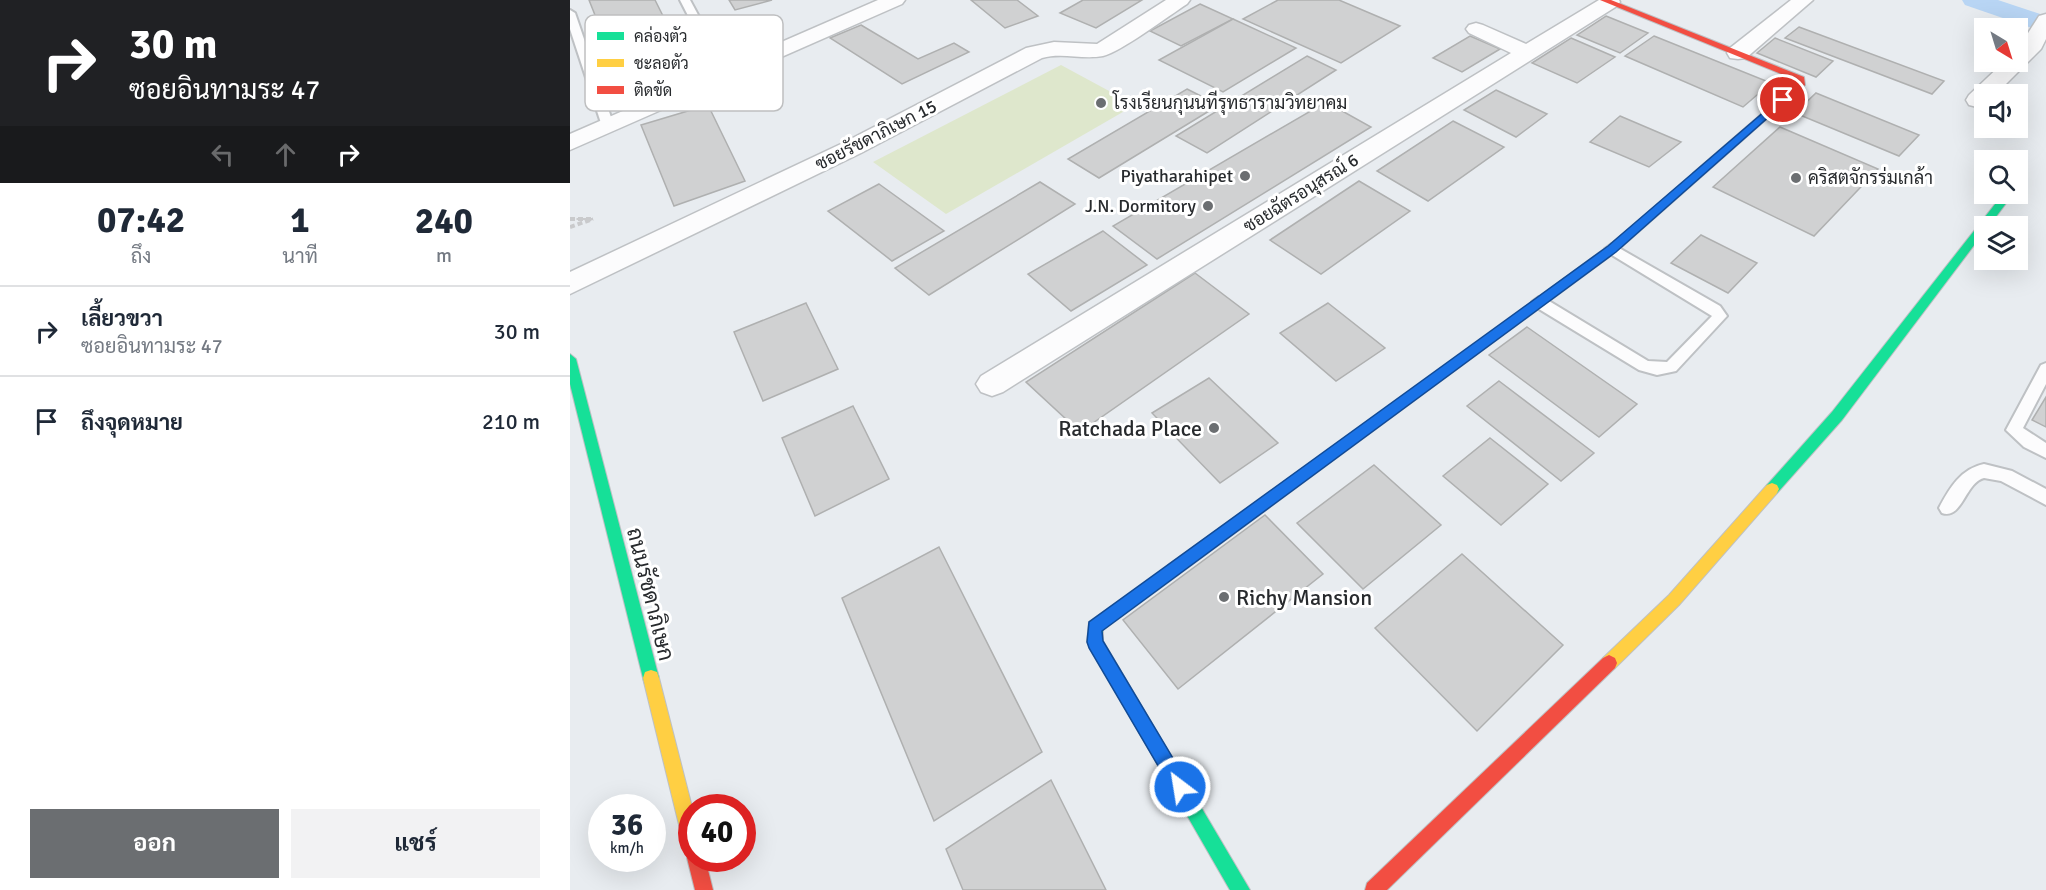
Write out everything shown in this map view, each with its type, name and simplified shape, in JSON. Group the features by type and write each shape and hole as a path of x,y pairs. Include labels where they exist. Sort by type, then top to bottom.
{"street":[{"path":"783,48 895,0"},
{"name":"ซอยรัชดาภิเษก 15","path":"570,284 852,148 1034,53 1061,46 1091,51 1102,50 1180,0"},
{"path":"1738,53 1803,0"},
{"path":"1241,890 1095,642 1095,627 1612,249 1800,85 1801,79 1790,73 1609,1"},
{"name":"ซอยฉัตรอนุสรณ์ 6","path":"992,384 1609,1"},
{"path":"1994,84 2030,49 2043,24"},
{"path":"1476,28 1528,53"},
{"path":"570,143 641,111"},
{"path":"1374,890 1674,600 1837,416 2000,204"},
{"name":"ถนนรัชดาภิเษก","path":"570,359 680,794"},
{"path":"700,872 704,890"}],"lane":[{"path":"685,0 693,15"},
{"path":"570,14 585,58"},
{"path":"603,111 608,126"},
{"path":"1539,302 1644,366 1657,369 1671,367 1720,316 1715,310 1612,249"},
{"path":"2046,369 2014,430 2046,451"},
{"path":"1948,508 1967,478 1984,471 2008,475 2046,498"}],"path":[{"path":"570,219 593,219 570,227"}],"green space":[{"path":"1061,65 1135,105 946,214 873,162"}],"building":[{"path":"589,0 655,0 662,15 595,15"},
{"path":"729,0 772,0 735,10"},
{"path":"971,0 1017,0 1038,16 1005,28"},
{"path":"1083,0 1142,0 1096,28 1060,13"},
{"path":"1278,0 1339,0 1400,26 1341,63 1243,19"},
{"path":"1200,4 1233,19 1181,46 1150,31"},
{"path":"1606,16 1648,33 1620,53 1577,35"},
{"path":"1233,19 1296,48 1223,92 1159,60"},
{"path":"861,25 918,59 954,43 969,52 902,84 830,38"},
{"path":"1799,27 1944,81 1932,94 1785,38"},
{"path":"1470,36 1500,49 1462,72 1433,58"},
{"path":"1654,36 1771,83 1743,107 1625,56"},
{"path":"1571,38 1615,57 1577,83 1532,63"},
{"path":"1775,38 1833,61 1816,77 1757,53"},
{"path":"1307,56 1336,70 1207,153 1176,136"},
{"path":"1187,89 1219,105 1099,178 1068,159"},
{"path":"1496,90 1547,114 1516,137 1464,110"},
{"path":"1816,93 1919,135 1899,156 1795,113"},
{"name":"Piyatharahipet","path":"1326,102 1371,127 1157,259 1113,226"},
{"path":"688,111 711,111 745,181 674,206 641,125"},
{"path":"1620,116 1681,142 1649,167 1590,142"},
{"path":"1453,121 1504,147 1428,201 1377,171"},
{"name":"คริสตจักรร่มเกล้า","path":"1780,127 1878,169 1814,236 1713,187"},
{"path":"1359,181 1410,211 1321,274 1270,240"},
{"path":"1040,182 1075,204 929,295 895,268"},
{"path":"879,184 944,231 892,261 828,211"},
{"path":"1103,231 1147,265 1071,311 1028,274"},
{"path":"1701,235 1757,263 1728,293 1671,263"},
{"path":"1195,273 1249,314 1080,432 1026,382"},
{"path":"806,303 838,369 763,401 734,332"},
{"path":"1328,303 1385,348 1336,381 1280,333"},
{"path":"1527,327 1637,404 1599,437 1489,355"},
{"name":"Ratchada Place","path":"1209,378 1278,443 1220,483 1152,413"},
{"path":"1499,381 1594,453 1561,481 1467,406"},
{"path":"2046,397 2046,427 2032,420"},
{"path":"853,406 889,479 815,516 782,438"},
{"path":"1490,438 1548,484 1501,525 1443,476"},
{"path":"1374,465 1441,525 1363,589 1297,523"},
{"name":"Richy Mansion","path":"1265,515 1323,574 1178,689 1123,620"},
{"path":"939,547 1042,752 934,821 842,598"},
{"path":"1462,554 1563,645 1477,731 1375,628"},
{"path":"1051,780 1106,890 963,890 946,849"}],"waterway":[{"path":"1974,0 2046,25"}],"traffic: fast":[{"path":"1772,489 1837,416 2000,204"},
{"path":"570,359 651,678"},
{"path":"1173,570 1095,627 1095,642 1241,890"}],"traffic: slow":[{"path":"1506,327 1612,249 1697,175"},
{"path":"1609,663 1674,600 1772,489"},
{"path":"651,678 680,794"}],"traffic: jam":[{"path":"1604,0 1801,79 1800,85 1697,175"},
{"path":"1173,570 1506,327"},
{"path":"1374,890 1609,663"},
{"path":"700,872 704,890"}],"place":[{"name":"โรงเรียนกุนนทีรุทธารามวิทยาคม","path":"1101,103"},
{"name":"Piyatharahipet","path":"1245,176"},
{"name":"คริสตจักรร่มเกล้า","path":"1796,178"},
{"name":"J.N. Dormitory","path":"1208,206"},
{"name":"Ratchada Place","path":"1214,428"},
{"name":"Richy Mansion","path":"1224,597"}],"route":[{"path":"1180,787 1095,642 1095,627 1612,249 1783,100"}]}
